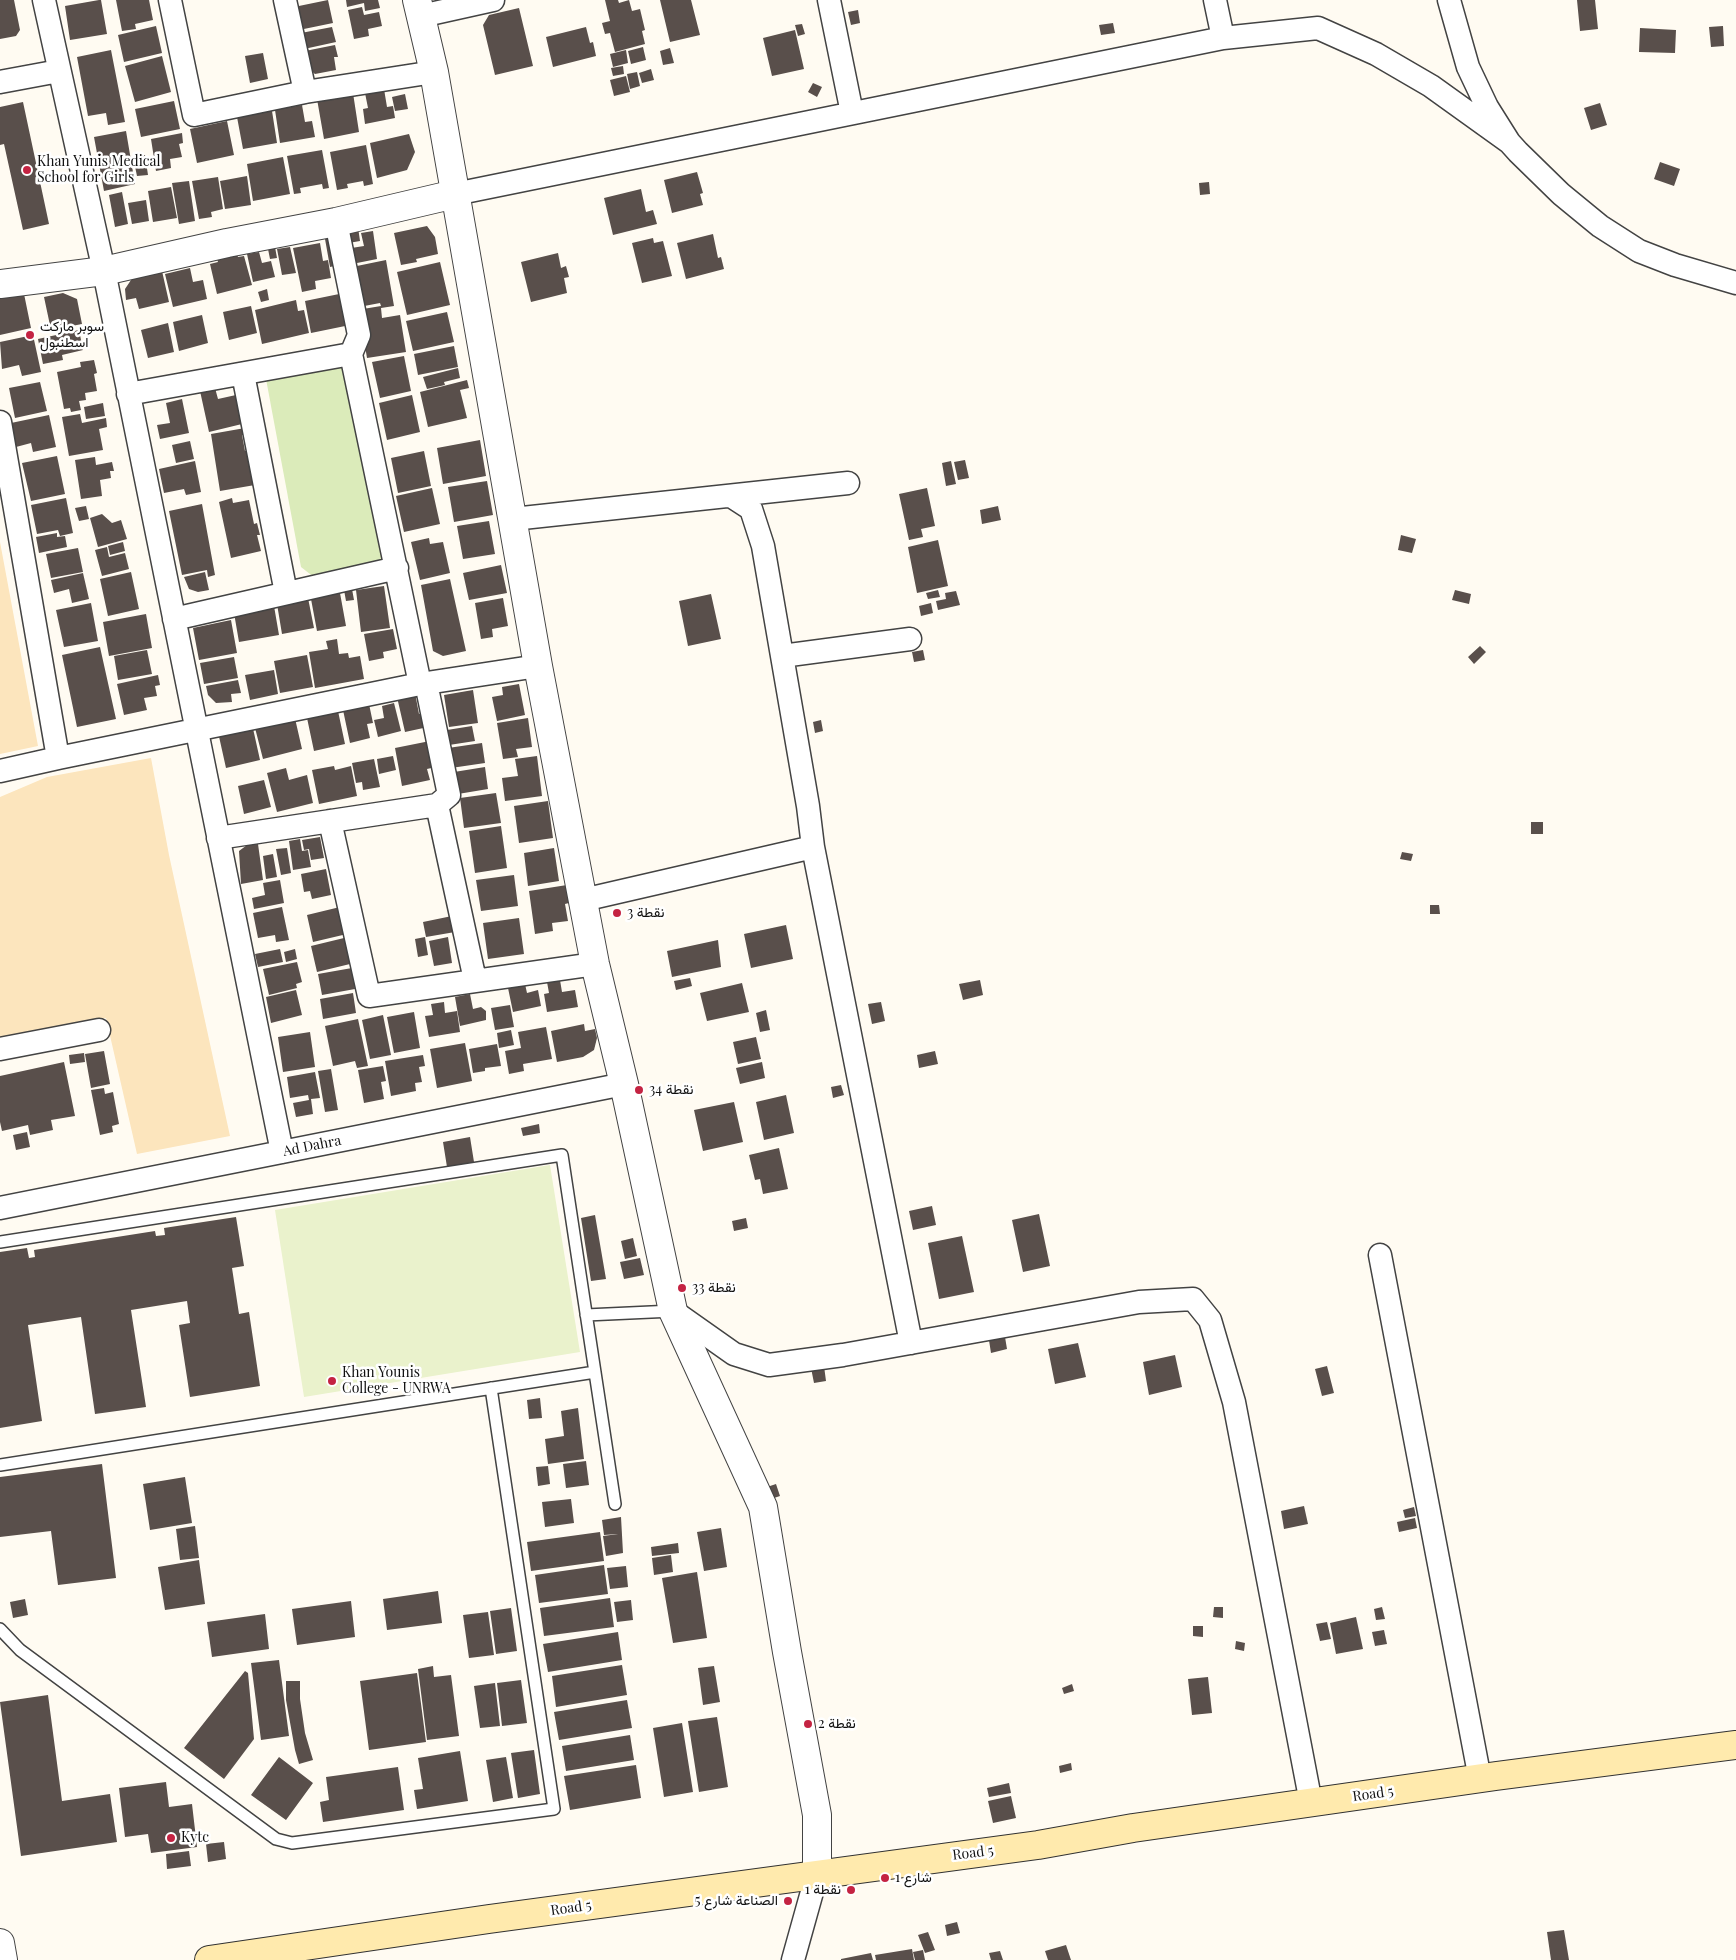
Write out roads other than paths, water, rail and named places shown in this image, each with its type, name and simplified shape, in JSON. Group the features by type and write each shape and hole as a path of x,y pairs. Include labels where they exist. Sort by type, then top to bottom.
{"main road":[{"name":"Road 5","path":"209,1960 1038,1844 1133,1828 1480,1779 1736,1745"}],"street":[{"path":"44,0 104,271 282,1152"},
{"path":"170,0 194,115 305,92 434,72"},
{"path":"285,0 305,92"},
{"path":"493,0 419,8 434,72 538,666 595,964 624,1084 673,1311 763,1507 817,1815 817,1874 793,1960"},
{"path":"829,0 852,113"},
{"path":"1215,0 1223,38"},
{"path":"1449,0 1468,67 1487,107 1509,142"},
{"path":"0,284 104,271 227,243 336,222 455,194 1223,38 1318,28 1376,54 1431,86 1509,142 1561,194 1600,226 1639,251 1675,265 1736,283"},
{"path":"0,82 59,71"},
{"path":"218,838 437,805 449,795 397,568 351,354 359,335 336,222"},
{"path":"128,394 351,354"},
{"path":"243,374 286,593"},
{"path":"0,422 58,758"},
{"path":"513,519 848,483"},
{"path":"731,496 751,509 763,546 813,847 911,1343"},
{"path":"174,619 397,568"},
{"path":"782,656 910,639"},
{"path":"0,771 423,684 538,666"},
{"path":"437,805 475,980"},
{"path":"330,821 370,996 595,964"},
{"path":"583,900 813,847"},
{"path":"0,1049 99,1030"},
{"name":"Ad Dahra","path":"0,1208 624,1084"},
{"path":"1380,1255 1480,1779"},
{"path":"673,1311 734,1354 769,1365 843,1355 1139,1302 1194,1299 1210,1320 1234,1402 1311,1803"},
{"path":"0,1944 3,1960"}],"lane":[{"path":"0,1242 562,1155 615,1504"},
{"path":"586,1315 673,1311"},
{"path":"0,1465 594,1372"},
{"path":"0,1629 20,1650 276,1839 292,1843 554,1809 491,1388"}],"place":[{"name":"Khan Yunis Medical School for Girls","path":"27,170"},
{"name":"سوبر ماركت اسطنبول","path":"30,335"},
{"name":"نقطة 3","path":"617,913"},
{"name":"نقطة 34","path":"639,1090"},
{"name":"نقطة 33","path":"682,1288"},
{"name":"Khan Younis College - UNRWA","path":"332,1381"},
{"name":"نقطة 2","path":"808,1724"},
{"name":"Kytc","path":"171,1838"},
{"name":"شارع 1","path":"885,1878"},
{"name":"نقطة 1","path":"851,1890"},
{"name":"الصناعة شارع 5","path":"788,1901"}]}
